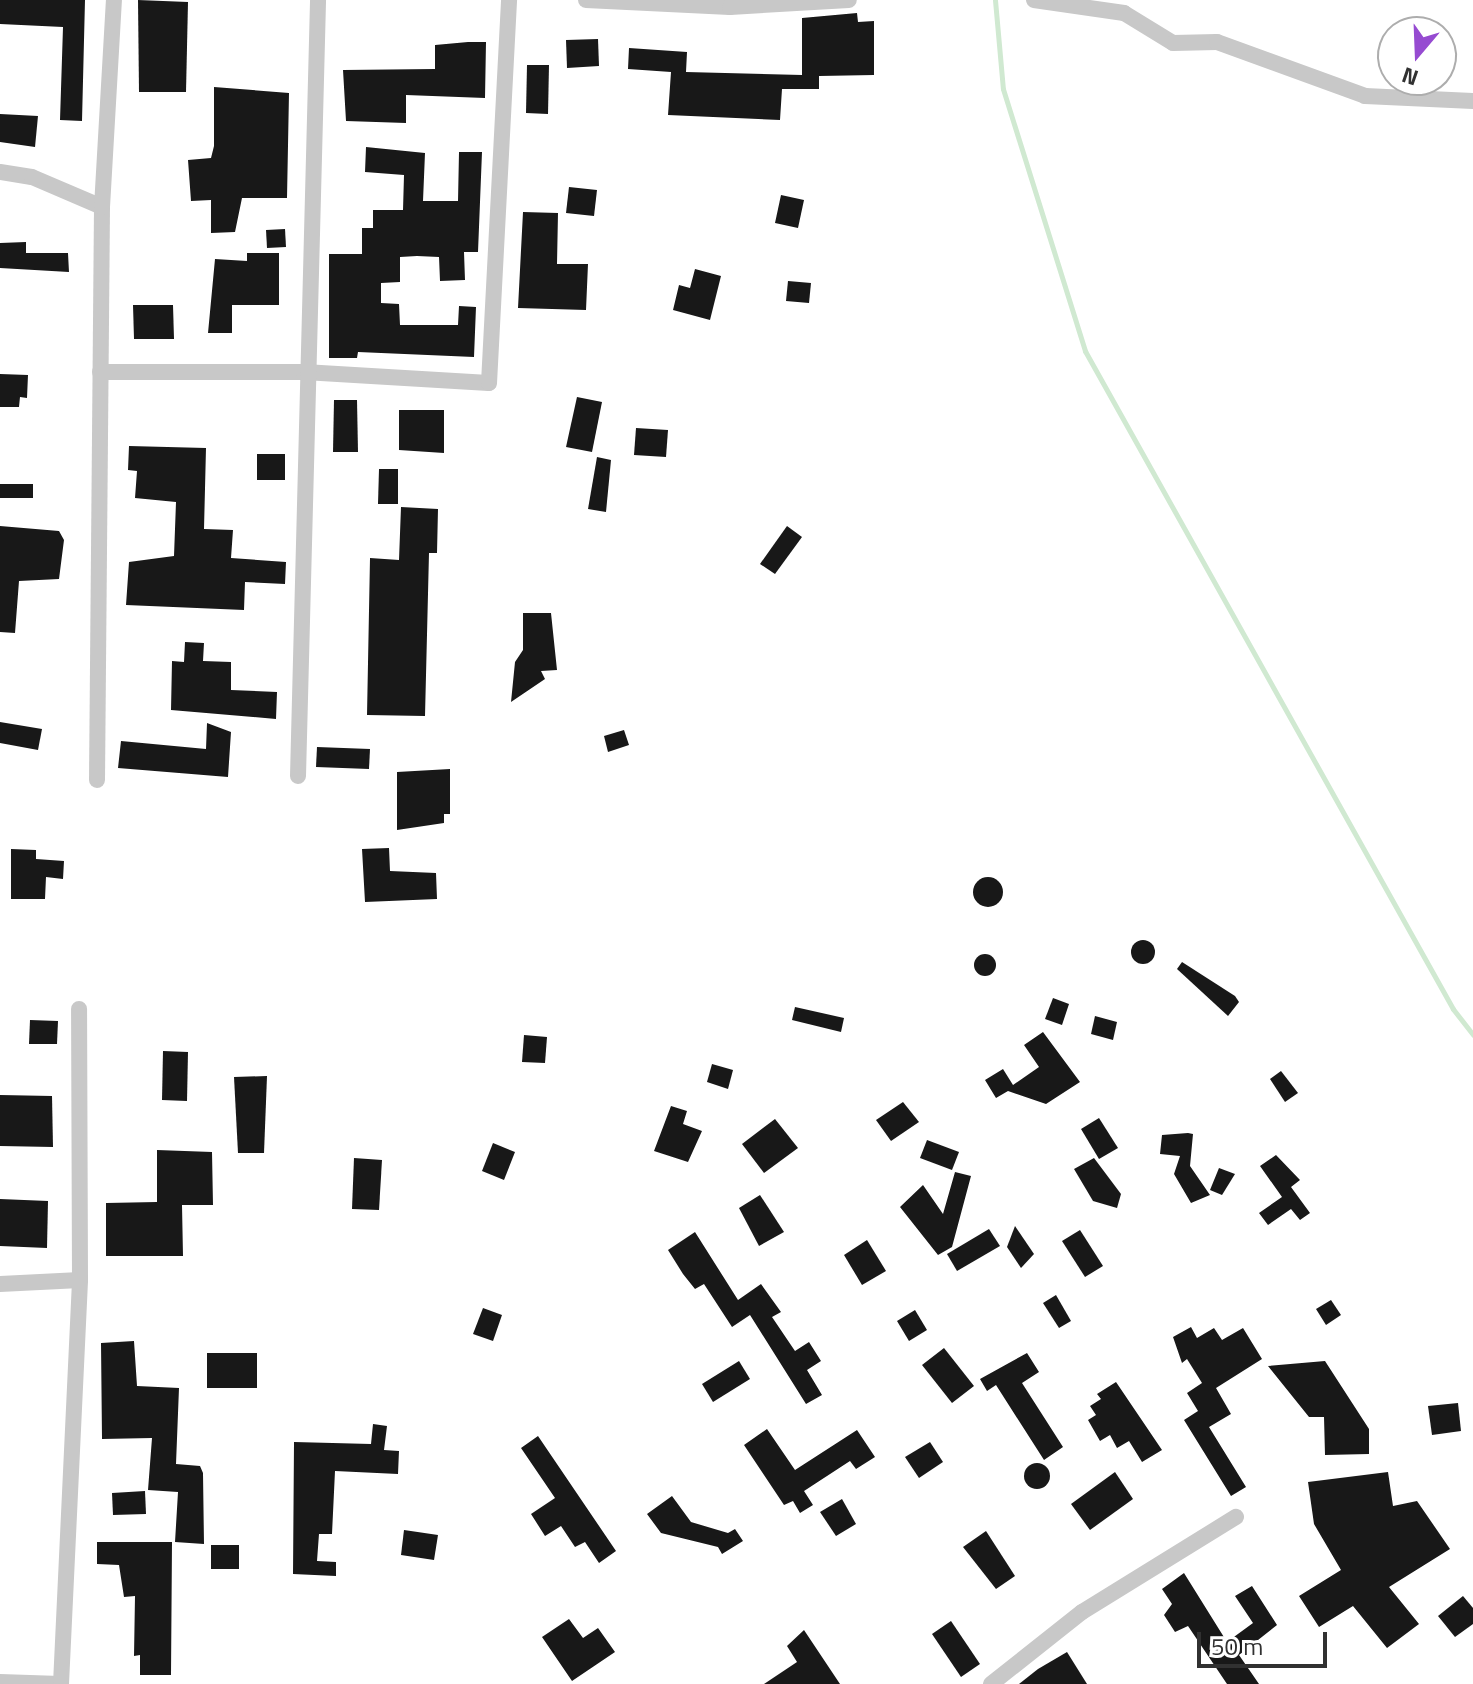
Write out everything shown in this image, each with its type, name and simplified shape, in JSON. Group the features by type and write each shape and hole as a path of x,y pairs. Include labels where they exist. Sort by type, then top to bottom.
{"street":[{"path":"97,780 102,207 114,0"},
{"path":"298,776 304,372 318,0"},
{"path":"100,372 304,372 489,383 509,0"},
{"path":"586,0 730,7 849,0"},
{"path":"1034,0 1124,13 1173,43 1217,42 1365,96 1473,101"},
{"path":"0,172 32,177 102,207"},
{"path":"0,1682 60,1684 80,1280 79,1009"},
{"path":"0,1284 80,1280"},
{"path":"991,1684 1082,1612 1236,1517"}],"building":[{"path":"0,0 85,0 82,121 60,120 63,27 0,24"},
{"path":"138,0 188,2 186,92 139,92"},
{"path":"857,13 858,22 874,21 874,75 819,76 819,89 782,89 780,120 668,115 671,72 628,69 629,48 687,52 686,72 802,75 802,18"},
{"path":"598,39 599,66 567,68 566,40"},
{"path":"486,42 485,98 406,95 406,123 346,121 343,70 435,69 435,45"},
{"path":"527,65 549,65 548,114 526,113"},
{"path":"214,87 289,93 287,198 242,198 235,232 211,233 211,200 191,201 188,160 211,158 214,146"},
{"path":"0,114 38,116 35,147 0,142"},
{"path":"366,147 425,153 423,201 458,201 459,152 482,152 478,252 464,252 465,280 440,281 439,257 417,256 400,257 400,282 381,283 381,303 399,304 400,325 458,325 459,306 476,307 474,357 358,352 357,358 329,358 329,254 362,254 362,228 373,228 373,210 403,210 404,175 365,172"},
{"path":"569,187 597,190 594,216 566,213"},
{"path":"781,195 804,200 798,228 775,223"},
{"path":"523,212 558,213 557,264 588,264 586,310 518,308"},
{"path":"285,229 286,247 267,248 266,230"},
{"path":"26,242 26,253 68,253 69,272 0,268 0,243"},
{"path":"247,253 279,253 279,305 232,305 232,333 208,333 215,259 247,261"},
{"path":"695,269 721,276 710,320 673,310 679,285 690,288"},
{"path":"788,281 811,283 809,303 786,301"},
{"path":"133,305 173,305 174,339 134,339"},
{"path":"0,374 28,375 27,398 20,397 19,407 0,407"},
{"path":"577,397 602,402 592,452 566,447"},
{"path":"334,400 357,400 358,452 333,452"},
{"path":"399,410 444,410 444,453 399,450"},
{"path":"636,428 668,430 666,457 634,455"},
{"path":"129,446 206,448 204,529 233,530 231,558 286,562 285,584 245,582 244,610 126,605 129,562 174,556 176,502 135,498 137,471 128,470"},
{"path":"257,454 285,454 285,480 257,480"},
{"path":"597,457 611,460 606,512 588,509"},
{"path":"379,469 398,469 398,504 378,504"},
{"path":"0,484 33,484 33,498 0,498"},
{"path":"401,507 438,509 437,553 429,553 425,716 367,715 370,558 399,560"},
{"path":"0,526 59,531 64,540 59,579 19,581 15,633 0,632"},
{"path":"787,526 802,537 775,574 760,564"},
{"path":"523,613 551,613 557,670 541,671 545,679 511,702 515,662 523,650"},
{"path":"185,642 204,643 203,661 231,662 231,690 277,692 276,719 171,710 172,661 184,662"},
{"path":"0,722 42,729 38,750 0,743"},
{"path":"207,723 231,732 228,777 118,768 121,741 206,749"},
{"path":"624,730 629,745 608,752 604,736"},
{"path":"317,747 370,749 369,769 316,767"},
{"path":"450,769 450,814 444,814 444,823 397,830 397,772"},
{"path":"389,848 390,871 436,873 437,899 365,902 362,849"},
{"path":"11,849 36,850 36,859 64,861 63,879 46,877 45,899 11,899"},
{"path":"988,877 999,881 1003,892 999,903 988,907 977,903 973,892 977,881"},
{"path":"1143,940 1151,944 1155,952 1151,960 1143,964 1135,960 1131,952 1135,944"},
{"path":"985,954 993,957 996,965 993,973 985,976 977,973 974,965 977,957"},
{"path":"1182,962 1235,996 1239,1002 1228,1016 1177,969"},
{"path":"1053,998 1069,1004 1062,1025 1045,1019"},
{"path":"795,1007 844,1018 841,1032 792,1020"},
{"path":"1095,1016 1117,1022 1113,1040 1091,1034"},
{"path":"30,1020 58,1021 57,1044 29,1044"},
{"path":"1043,1032 1080,1082 1046,1104 1008,1091 996,1098 985,1080 1003,1069 1013,1085 1039,1067 1024,1045"},
{"path":"524,1035 547,1037 545,1063 522,1062"},
{"path":"163,1051 188,1052 187,1101 162,1100"},
{"path":"712,1064 733,1070 728,1089 707,1082"},
{"path":"1281,1071 1298,1093 1285,1102 1270,1079"},
{"path":"267,1076 264,1153 238,1153 234,1077"},
{"path":"0,1095 52,1096 53,1147 0,1146"},
{"path":"903,1102 919,1122 891,1141 876,1120"},
{"path":"671,1106 687,1111 683,1124 702,1131 688,1162 654,1151"},
{"path":"1099,1118 1118,1148 1099,1159 1081,1129"},
{"path":"775,1119 798,1148 764,1173 742,1144"},
{"path":"1193,1134 1190,1166 1210,1195 1191,1203 1174,1174 1180,1156 1160,1154 1162,1135"},
{"path":"927,1140 959,1152 952,1170 920,1158"},
{"path":"493,1143 515,1152 504,1180 482,1171"},
{"path":"157,1150 212,1152 213,1205 182,1205 183,1256 106,1256 106,1203 157,1202"},
{"path":"1276,1155 1300,1180 1291,1187 1310,1213 1300,1220 1291,1209 1268,1225 1259,1213 1282,1197 1260,1166"},
{"path":"354,1158 382,1160 379,1210 352,1209"},
{"path":"1094,1158 1121,1194 1117,1208 1093,1201 1074,1169"},
{"path":"1219,1168 1235,1174 1222,1195 1210,1190"},
{"path":"955,1172 971,1176 952,1247 938,1255 900,1207 923,1185 943,1214"},
{"path":"760,1195 784,1232 759,1246 739,1208"},
{"path":"0,1199 48,1201 47,1248 0,1246"},
{"path":"1015,1226 1034,1254 1021,1268 1007,1247"},
{"path":"989,1229 1000,1246 957,1271 947,1254"},
{"path":"1080,1230 1103,1266 1085,1277 1062,1241"},
{"path":"695,1232 738,1300 761,1284 781,1312 772,1317 795,1351 809,1342 821,1361 807,1370 822,1395 806,1404 750,1315 732,1327 704,1284 695,1289 683,1274 668,1250"},
{"path":"867,1240 886,1271 862,1285 844,1255"},
{"path":"1056,1295 1071,1321 1059,1328 1043,1303"},
{"path":"1331,1300 1341,1315 1326,1325 1316,1309"},
{"path":"483,1308 502,1315 493,1341 473,1334"},
{"path":"915,1310 927,1330 909,1341 897,1321"},
{"path":"1191,1327 1197,1338 1214,1328 1222,1340 1243,1328 1262,1359 1216,1388 1231,1414 1209,1427 1246,1487 1231,1496 1184,1420 1198,1411 1187,1393 1202,1383 1187,1359 1182,1363 1173,1337"},
{"path":"134,1341 137,1386 179,1388 176,1464 200,1466 203,1473 204,1544 175,1542 178,1492 148,1490 152,1438 102,1439 101,1343"},
{"path":"944,1348 974,1386 952,1403 922,1365"},
{"path":"207,1353 257,1353 257,1388 207,1388"},
{"path":"1027,1353 1039,1372 1022,1383 1063,1447 1044,1460 996,1385 987,1391 980,1379"},
{"path":"739,1361 750,1379 713,1402 702,1384"},
{"path":"1325,1361 1369,1429 1369,1454 1325,1455 1324,1417 1309,1417 1268,1366"},
{"path":"1116,1382 1162,1450 1142,1462 1129,1441 1117,1448 1110,1435 1100,1441 1088,1420 1096,1415 1090,1406 1101,1399 1097,1394"},
{"path":"1458,1403 1461,1431 1432,1435 1428,1406"},
{"path":"373,1424 387,1426 384,1450 399,1451 398,1474 335,1471 332,1534 319,1534 317,1561 336,1562 336,1576 293,1574 294,1442 371,1444"},
{"path":"767,1429 795,1470 857,1430 875,1457 856,1469 850,1461 804,1491 813,1505 800,1513 793,1501 784,1505 744,1445"},
{"path":"538,1436 616,1551 599,1563 585,1542 575,1547 561,1526 545,1536 531,1514 555,1498 521,1448"},
{"path":"930,1442 943,1462 919,1478 905,1457"},
{"path":"1037,1463 1046,1467 1050,1476 1046,1485 1037,1489 1028,1485 1024,1476 1028,1467"},
{"path":"1115,1472 1133,1499 1090,1530 1071,1504"},
{"path":"1388,1472 1393,1506 1417,1501 1450,1549 1389,1587 1419,1624 1387,1648 1353,1606 1319,1627 1299,1596 1341,1570 1314,1524 1308,1482"},
{"path":"145,1491 146,1514 113,1515 112,1493"},
{"path":"672,1496 691,1522 728,1533 735,1529 743,1541 722,1554 718,1547 661,1533 647,1514"},
{"path":"842,1499 856,1524 836,1536 820,1512"},
{"path":"404,1530 438,1535 434,1560 401,1555"},
{"path":"986,1531 1015,1576 996,1589 963,1547"},
{"path":"97,1542 172,1542 171,1675 140,1675 140,1655 134,1656 135,1596 124,1597 119,1565 97,1564"},
{"path":"211,1545 239,1545 239,1569 211,1569"},
{"path":"1184,1573 1227,1642 1253,1623 1235,1596 1252,1586 1277,1625 1239,1655 1259,1684 1227,1684 1188,1626 1175,1632 1164,1615 1172,1604 1162,1589"},
{"path":"1463,1596 1473,1608 1473,1624 1455,1637 1438,1616"},
{"path":"569,1619 583,1638 598,1628 615,1652 572,1681 542,1637"},
{"path":"951,1621 980,1664 961,1677 932,1634"},
{"path":"804,1630 840,1684 764,1684 797,1662 787,1646"},
{"path":"1067,1652 1087,1684 1019,1684 1038,1669"}],"waterway":[{"path":"995,0 1003,89 1085,351 1453,1009 1473,1035"}]}
